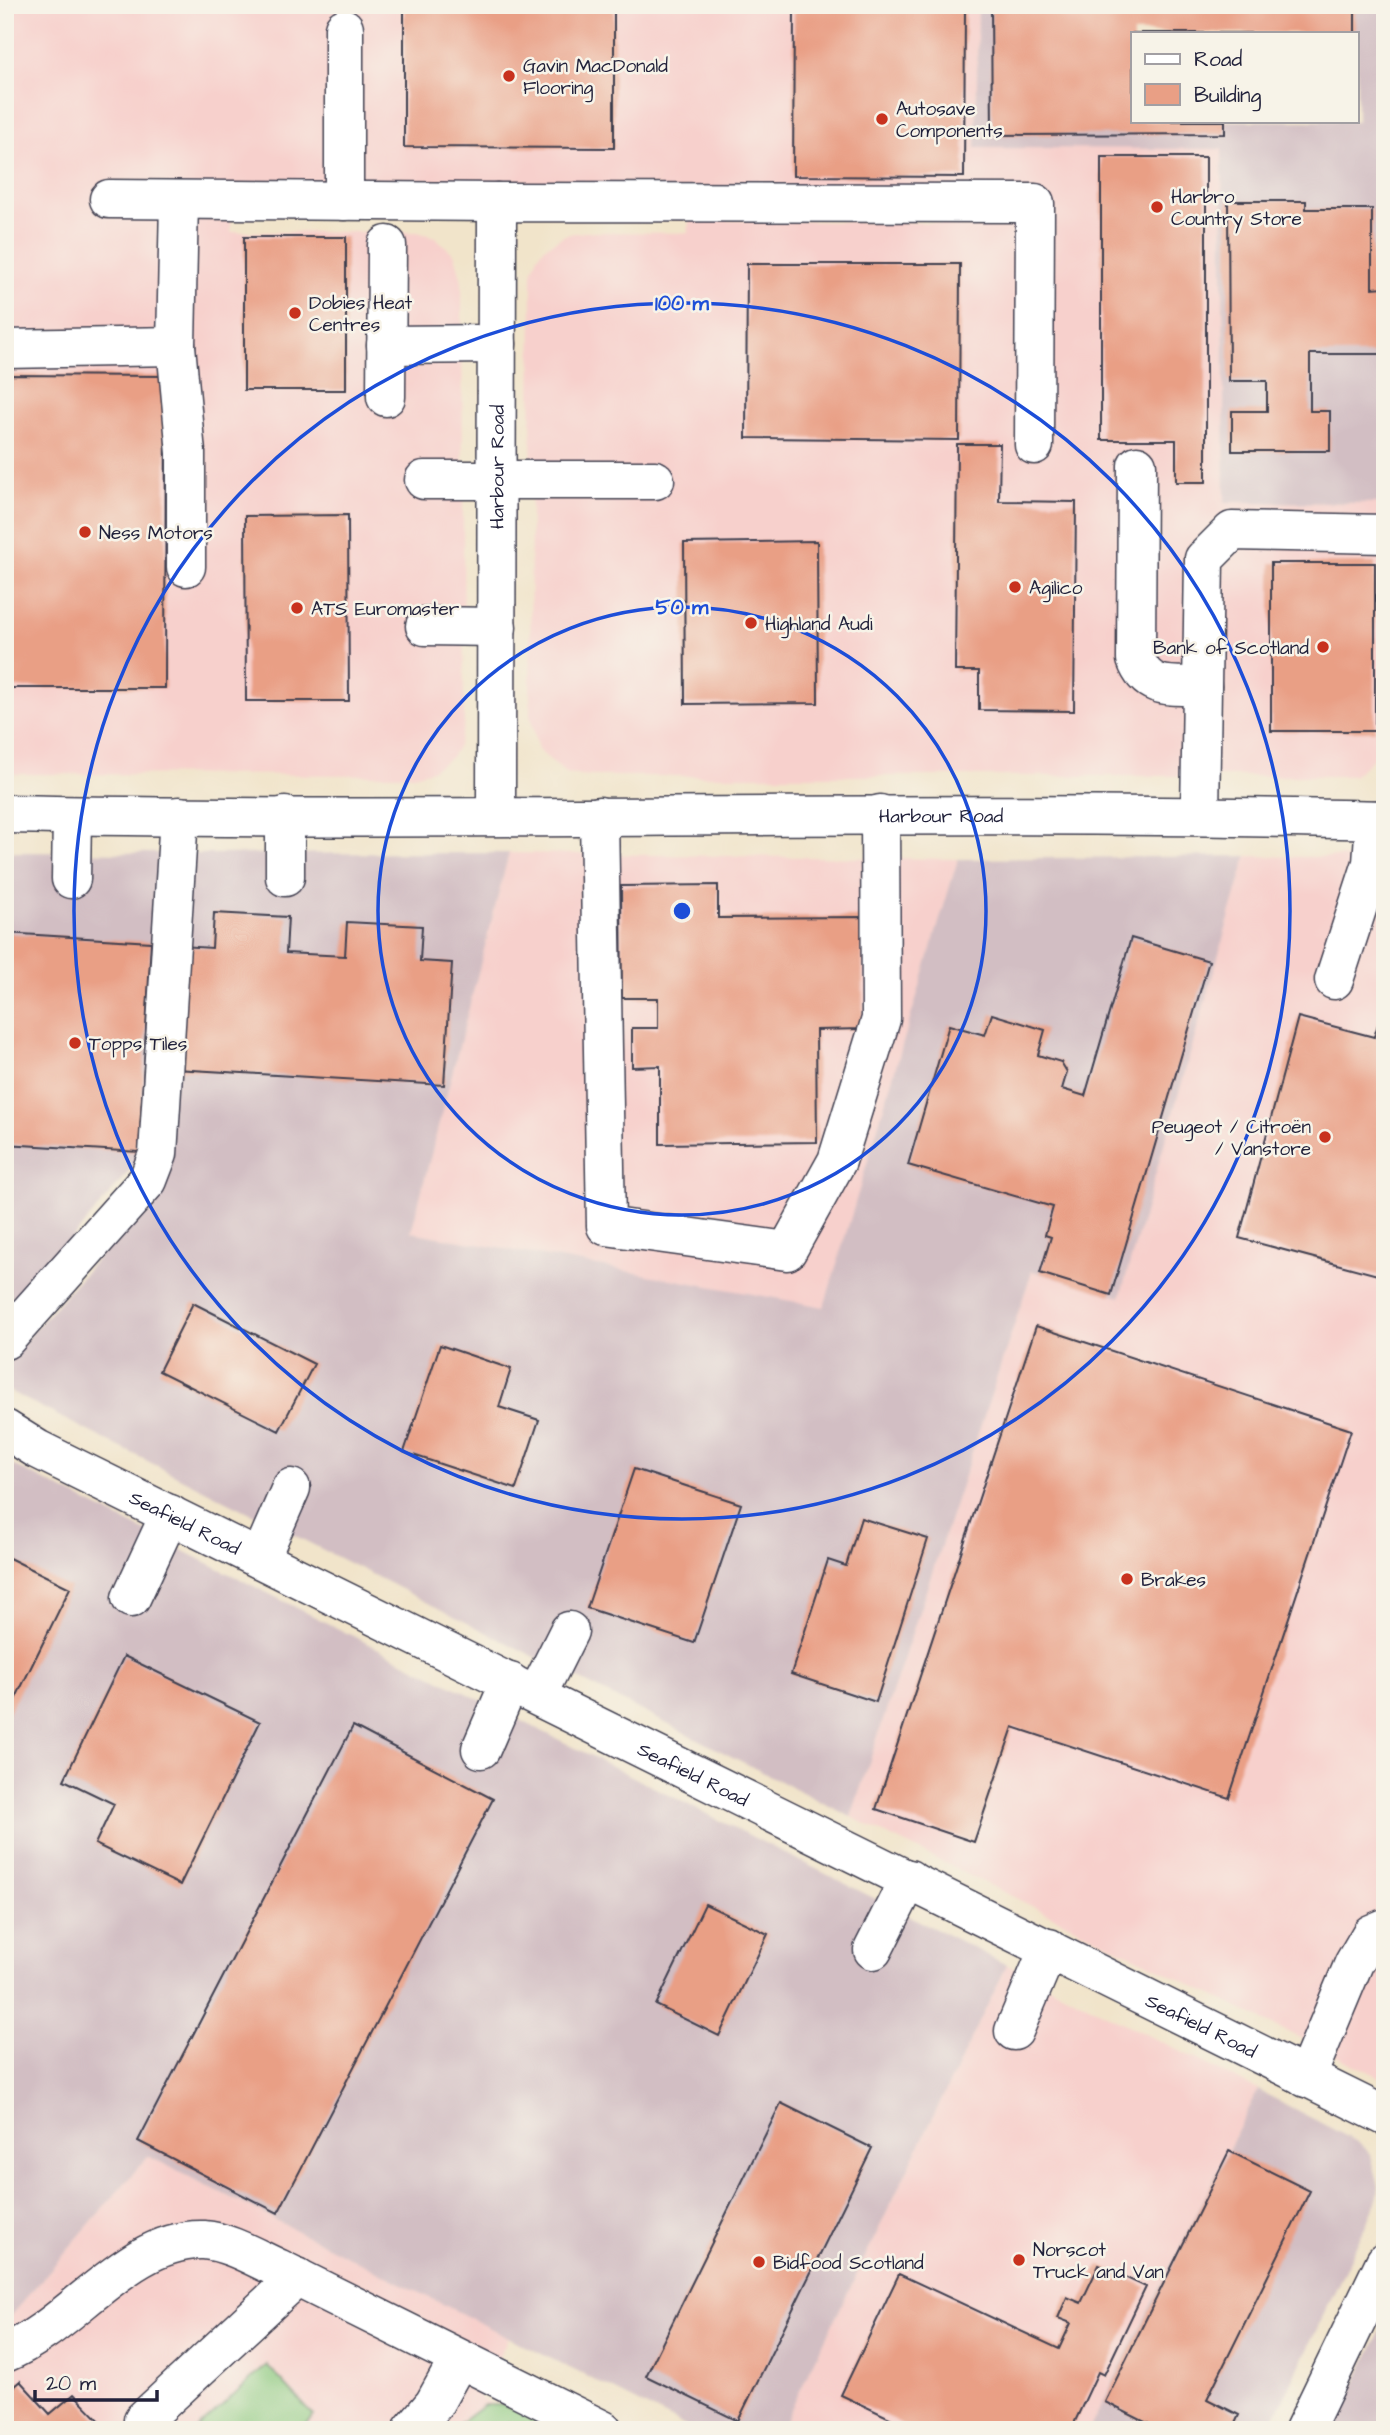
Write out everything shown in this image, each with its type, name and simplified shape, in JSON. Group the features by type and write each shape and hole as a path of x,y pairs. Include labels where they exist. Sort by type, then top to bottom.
{"street":[{"path":"344,28 344,201"},
{"path":"109,199 1035,203 1034,445"},
{"path":"179,200 177,346 186,453 186,567"},
{"name":"Harbour Road","path":"496,815 497,202"},
{"path":"386,397 387,245"},
{"path":"386,345 497,344"},
{"path":"5,349 177,346"},
{"path":"1137,465 1136,659 1141,674 1153,682 1202,686"},
{"path":"424,480 655,480"},
{"path":"1200,815 1203,559 1232,531 1385,534"},
{"path":"425,626 497,627"},
{"name":"Harbour Road","path":"5,814 1200,815 1380,820"},
{"path":"599,816 606,1226 786,1251 837,1161 881,1019 880,814"},
{"path":"71,879 72,816"},
{"path":"5,1340 148,1180 158,1154 179,816"},
{"path":"285,816 285,877"},
{"path":"1335,980 1373,863 1380,820"},
{"name":"Seafield Road","path":"7,1434 1385,2116"},
{"path":"260,1559 291,1488"},
{"path":"131,1598 170,1514"},
{"path":"481,1749 523,1689 569,1631"},
{"path":"873,1950 909,1879"},
{"path":"1306,2078 1369,1961 1371,1934 1385,1928"},
{"path":"1014,2031 1049,1948"},
{"path":"5,2353 54,2325 148,2253 175,2243 205,2240 229,2246 308,2283 603,2430"},
{"path":"1304,2430 1385,2263"},
{"path":"156,2425 308,2283"},
{"path":"412,2430 434,2404 474,2366"}],"shaded area":[{"path":"5,5 978,5 976,148 1222,148 1225,502 1385,503 1382,729 1373,759 1353,776 587,776 567,774 538,750 530,714 532,272 538,256 545,247 567,234 688,233 689,220 962,223 963,186 231,217 231,232 417,232 435,237 455,255 462,281 464,724 458,746 451,757 432,770 414,775 5,774"},
{"path":"978,5 1385,5 1385,503 1225,502 1222,149 976,148"},
{"path":"5,852 160,853 144,1154 5,1317"},
{"path":"509,853 958,859 824,1308 411,1232"},
{"path":"509,853 411,1232 824,1307 958,859 1247,856 1120,1297 1032,1271 851,1817 5,1389 5,1364 160,1186 187,854"},
{"path":"1247,856 1385,858 1385,2080 851,1817 1032,1271 1120,1296"},
{"path":"5,1461 1007,1965 781,2430 693,2430 148,2156 5,2322"},
{"name":"Norscot Truck and Van","path":"1007,1965 1258,2090 1089,2430 781,2430"},
{"path":"1258,2090 1361,2144 1371,2155 1379,2186 1377,2202 1269,2430 1089,2430"},
{"path":"148,2156 509,2337 478,2397 511,2414 508,2422 523,2430 5,2430 5,2322"},
{"path":"1385,2322 1385,2430 1333,2430"}],"green space":[{"path":"267,2365 314,2416 300,2430 196,2430"},
{"path":"484,2405 503,2405 555,2430 523,2430 508,2422 503,2430 451,2430"}],"building":[{"name":"Gavin MacDonald Flooring","path":"404,5 614,5 614,148 404,147"},
{"path":"794,5 965,5 964,177 793,176"},
{"path":"991,5 1355,5 1355,32 1131,32 1131,122 1225,122 1225,134 992,135"},
{"path":"1101,157 1206,157 1206,482 1176,482 1176,440 1101,440"},
{"path":"1228,201 1306,201 1306,209 1372,209 1372,288 1385,287 1385,354 1310,354 1310,411 1330,411 1330,451 1232,451 1232,411 1267,411 1267,381 1229,381"},
{"name":"Dobies Heat Centres","path":"244,237 346,237 346,390 244,390"},
{"path":"747,264 960,264 959,440 746,438"},
{"name":"Ness Motors","path":"5,375 166,376 165,688 5,688"},
{"name":"Agilico","path":"957,444 1000,444 999,501 1076,502 1074,711 979,710 979,671 955,671"},
{"name":"ATS Euromaster","path":"348,515 349,701 246,701 245,516"},
{"name":"Highland Audi","path":"817,541 818,703 685,704 684,543"},
{"name":"Bank of Scotland","path":"1271,563 1375,563 1375,731 1271,731"},
{"path":"718,885 718,918 862,917 863,1029 816,1030 817,1142 660,1144 660,1066 632,1067 632,1028 658,1028 658,998 622,998 621,886"},
{"path":"214,913 288,917 286,953 345,956 347,922 422,926 420,961 452,963 444,1085 175,1069 182,946 212,948"},
{"name":"Topps Tiles","path":"5,933 151,942 139,1152 5,1144"},
{"path":"1131,938 1209,961 1111,1295 1040,1273 1051,1237 1045,1235 1053,1207 908,1165 949,1025 985,1035 992,1014 1045,1030 1038,1055 1061,1062 1067,1072 1062,1089 1085,1096"},
{"name":"Peugeot / Citroën / Vanstore","path":"1385,1002 1385,1277 1239,1238 1298,1017 1374,1037"},
{"path":"193,1303 314,1364 279,1431 159,1371"},
{"name":"Brakes","path":"1036,1326 1351,1430 1229,1798 1013,1727 974,1842 876,1809"},
{"path":"440,1345 511,1369 499,1407 539,1420 516,1489 404,1452"},
{"path":"634,1469 741,1504 694,1643 587,1608"},
{"path":"861,1518 928,1539 876,1702 791,1674 828,1560 846,1566"},
{"path":"5,1556 70,1588 5,1720"},
{"path":"124,1656 260,1722 180,1885 95,1844 114,1804 64,1780"},
{"path":"353,1726 493,1799 278,2213 138,2141"},
{"path":"705,1904 768,1934 719,2036 656,2005"},
{"name":"Bidfood Scotland","path":"781,2103 872,2148 738,2421 646,2376"},
{"path":"1229,2151 1310,2191 1207,2399 1239,2415 1232,2430 1161,2430 1105,2402"},
{"path":"1099,2265 1146,2287 1104,2375 1098,2372 1071,2430 915,2430 841,2395 899,2274 1059,2349 1071,2323 1058,2318 1067,2297 1081,2303"},
{"path":"20,2381 50,2414 74,2394 109,2430 5,2430 5,2394"}],"place":[{"name":"Gavin MacDonald Flooring","path":"509,76"},
{"name":"Autosave Components","path":"882,119"},
{"name":"Harbro Country Store","path":"1157,207"},
{"name":"Dobies Heat Centres","path":"295,313"},
{"name":"Ness Motors","path":"85,532"},
{"name":"Agilico","path":"1015,587"},
{"name":"ATS Euromaster","path":"297,608"},
{"name":"Highland Audi","path":"751,623"},
{"name":"Bank of Scotland","path":"1323,647"},
{"name":"Topps Tiles","path":"75,1043"},
{"name":"Peugeot / Citroën / Vanstore","path":"1325,1137"},
{"name":"Brakes","path":"1127,1579"},
{"name":"Norscot Truck and Van","path":"1019,2260"},
{"name":"Bidfood Scotland","path":"759,2262"}]}
